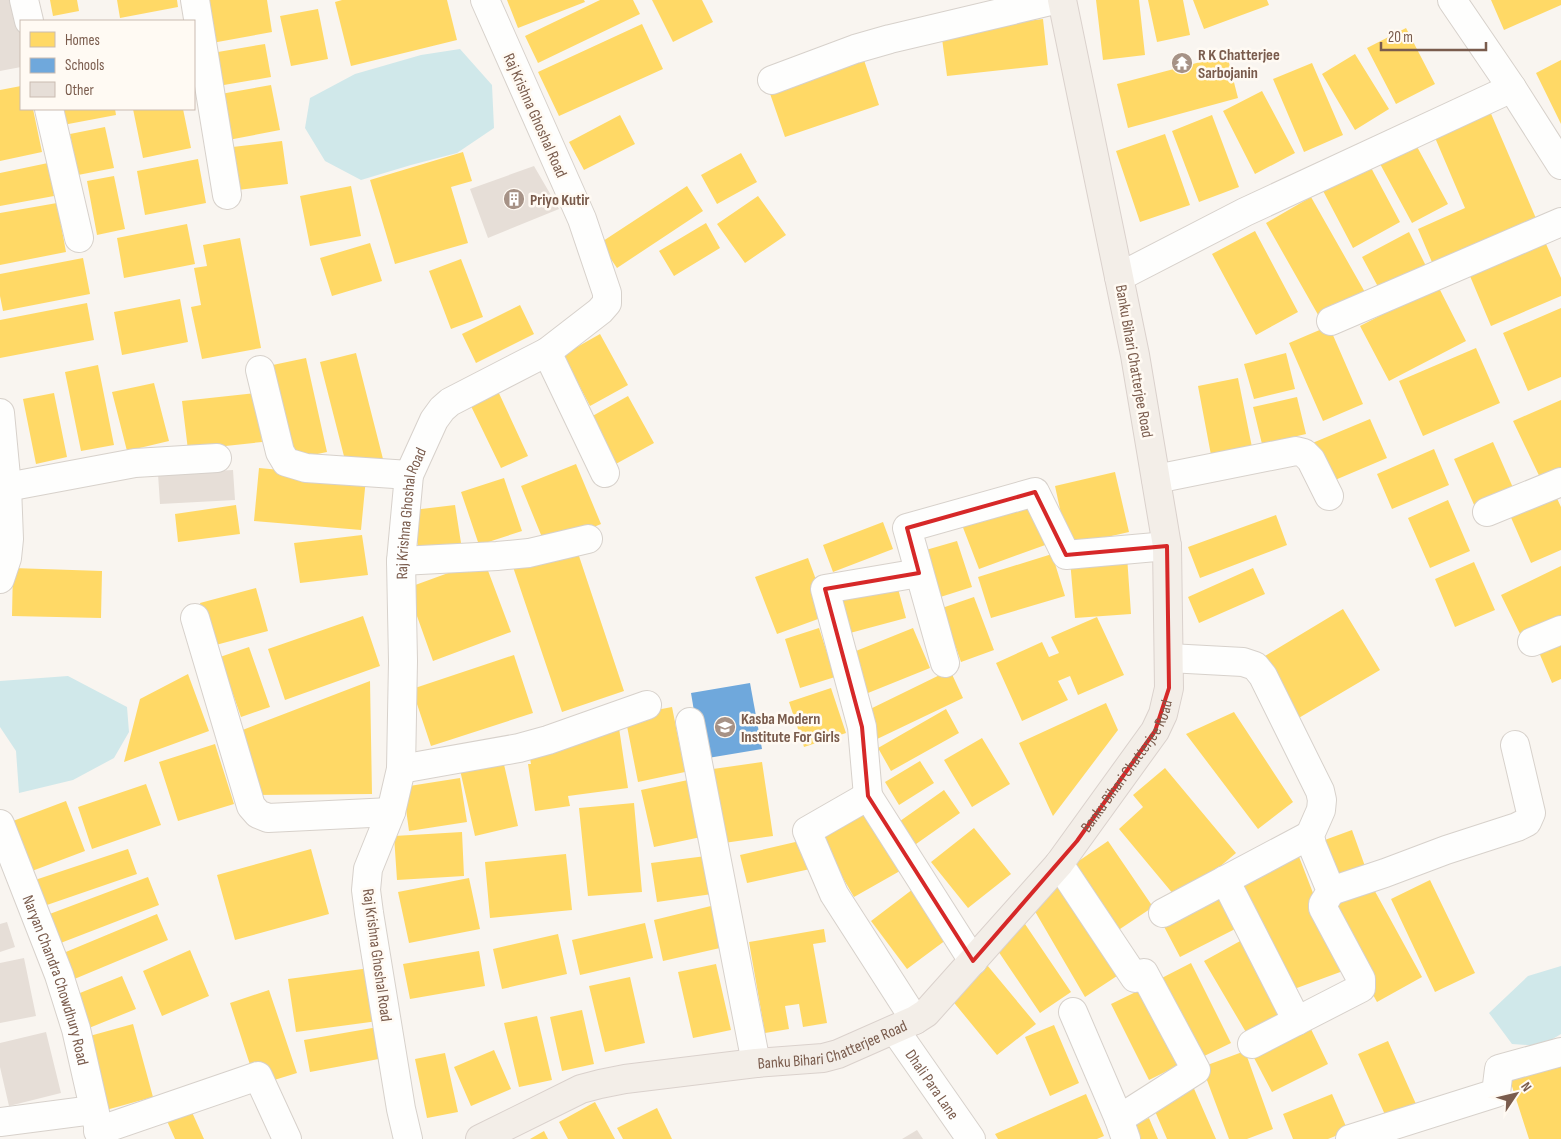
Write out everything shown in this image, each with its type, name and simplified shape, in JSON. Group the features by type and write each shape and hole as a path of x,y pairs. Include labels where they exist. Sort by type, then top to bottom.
{"main road":[{"name":"Banku Bihari Chatterjee Road","path":"480,1139 590,1086 625,1079 756,1063 823,1058 838,1054 905,1025 926,1013 1059,864 1155,731 1163,714 1169,688 1167,546 1135,355 1062,0"}],"street":[{"path":"24,0 29,20"},
{"path":"195,0 227,195"},
{"name":"Raj Krishna Ghoshal Road","path":"408,1139 401,1109 366,890 368,869 391,812 401,769 403,661 401,561 409,475 434,420 450,402 547,352 607,303 607,293 582,219 485,0"},
{"path":"772,80 855,49 890,39 1054,0"},
{"path":"1452,0 1512,88 1561,165"},
{"path":"1119,277 1244,212 1512,88"},
{"path":"49,110 79,238"},
{"path":"1331,321 1561,222"},
{"path":"547,352 604,473"},
{"path":"260,370 280,452 286,462 306,468 409,475"},
{"path":"0,413 7,487 9,539 7,558 0,579"},
{"path":"1156,479 1296,451 1304,453 1311,460 1329,496"},
{"path":"7,487 135,464 217,458"},
{"path":"1487,512 1561,482"},
{"path":"945,663 907,528 1035,492 1066,555 1167,546"},
{"path":"401,561 529,553 588,539"},
{"path":"919,573 825,589 862,728 868,796 973,961"},
{"path":"195,618 251,806 258,814 268,818 391,812"},
{"path":"1532,642 1561,630"},
{"path":"1169,658 1243,662 1255,666 1263,676 1320,791 1322,800 1321,810 1310,835 1312,845 1332,891"},
{"path":"401,769 520,748 647,705"},
{"path":"690,722 756,1063"},
{"path":"1252,1044 1361,988 1361,979 1324,912 1324,904 1332,891 1527,822 1531,813 1515,745"},
{"name":"Dhali Para Lane","path":"868,796 807,831 834,894 905,1025 971,1139"},
{"name":"Naryan Chandra Chowdhury Road","path":"0,824 9,874 59,975 76,1028 97,1127"},
{"path":"1163,912 1310,835"},
{"path":"1059,864 1135,978 1144,973 1196,1070 1122,1129 1073,1012"},
{"path":"1225,880 1297,1021"},
{"path":"1350,1139 1496,1093 1500,1069 1561,1052"},
{"path":"0,1122 97,1127 258,1076 286,1139"}],"highlighted area":[{"path":"1035,492 1066,555 1167,546 1169,688 1155,731 1077,841 973,961 868,796 862,727 825,589 919,573 907,528"}],"water":[{"path":"460,49 492,85 494,128 457,153 361,180 325,161 305,128 310,98 355,74 421,55"},
{"path":"68,676 127,707 129,732 114,758 73,780 19,793 16,751 0,727 0,681"},
{"path":"1561,966 1561,1034 1541,1046 1512,1044 1489,1013 1528,976"}],"building: Homes":[{"path":"50,0 77,0 79,11 53,16"},
{"path":"117,0 177,0 178,7 120,18"},
{"path":"204,0 267,0 272,32 212,43"},
{"path":"342,0 447,0 457,40 351,66 335,2"},
{"path":"507,0 584,0 585,2 518,28"},
{"path":"600,0 633,0 640,14 538,63 525,36"},
{"path":"652,0 702,0 713,22 673,42"},
{"path":"1096,0 1139,0 1145,55 1103,60"},
{"path":"1148,0 1183,0 1190,35 1157,42"},
{"path":"1193,0 1267,0 1269,5 1204,29"},
{"path":"1491,0 1561,0 1561,5 1504,30"},
{"path":"318,9 328,59 291,66 280,16"},
{"path":"1043,19 1048,65 947,76 941,31"},
{"path":"642,24 663,69 559,116 538,72"},
{"path":"1406,28 1435,84 1396,104 1367,48"},
{"path":"265,44 271,77 218,86 212,53"},
{"path":"862,54 879,105 785,137 767,85"},
{"path":"1355,54 1389,109 1355,130 1322,74"},
{"path":"1227,55 1238,98 1128,128 1117,84"},
{"path":"1561,60 1561,124 1536,73"},
{"path":"1312,63 1343,135 1304,152 1273,79"},
{"path":"271,85 280,130 223,141 215,95"},
{"path":"20,86 20,110 33,110 42,152 0,161 0,90"},
{"path":"1262,91 1295,153 1255,174 1223,111"},
{"path":"1489,109 1538,223 1434,267 1418,229 1465,208 1433,133"},
{"path":"60,110 115,110 116,115 63,125"},
{"path":"133,110 183,110 191,148 143,158"},
{"path":"620,115 635,144 584,170 569,142"},
{"path":"1212,115 1239,187 1199,202 1172,131"},
{"path":"105,127 114,168 78,175 70,134"},
{"path":"1165,134 1190,205 1140,222 1116,151"},
{"path":"282,141 288,184 230,191 224,148"},
{"path":"1415,143 1448,204 1412,223 1379,162"},
{"path":"463,152 472,181 451,187 468,243 395,264 370,180"},
{"path":"741,153 757,182 717,204 701,175"},
{"path":"198,159 206,203 145,215 137,171"},
{"path":"1368,162 1400,222 1353,248 1321,187"},
{"path":"48,163 54,196 0,206 0,173"},
{"path":"114,176 125,229 97,235 87,181"},
{"path":"351,186 361,236 310,246 300,196"},
{"path":"687,186 703,211 617,268 600,243"},
{"path":"758,196 786,235 745,263 717,224"},
{"path":"1311,197 1366,294 1321,320 1266,223"},
{"path":"57,203 66,252 0,265 0,213"},
{"path":"706,223 720,248 674,276 659,251"},
{"path":"187,224 195,264 124,278 117,238"},
{"path":"1255,231 1298,312 1256,335 1212,254"},
{"path":"1409,232 1429,272 1383,296 1362,257"},
{"path":"1543,237 1561,278 1561,296 1491,326 1467,269"},
{"path":"240,238 261,348 202,359 191,307 201,305 194,268 207,266 203,245"},
{"path":"370,243 382,281 332,296 320,258"},
{"path":"83,258 90,294 3,311 0,296 0,274"},
{"path":"461,259 483,317 451,329 429,271"},
{"path":"1438,286 1466,341 1389,381 1360,326"},
{"path":"180,299 188,342 122,355 114,312"},
{"path":"87,303 94,340 0,358 0,320"},
{"path":"520,305 534,334 476,363 462,334"},
{"path":"1561,308 1561,377 1528,391 1503,333"},
{"path":"1329,326 1363,404 1323,421 1289,343"},
{"path":"600,334 628,385 590,406 563,355"},
{"path":"1476,348 1500,403 1423,436 1399,381"},
{"path":"356,353 383,459 347,468 320,362"},
{"path":"1286,353 1295,389 1254,399 1244,364"},
{"path":"306,358 327,452 289,460 268,366"},
{"path":"98,365 114,445 81,451 65,372"},
{"path":"1238,378 1252,447 1211,455 1198,386"},
{"path":"154,383 169,441 127,451 112,392"},
{"path":"497,389 528,456 501,468 469,402"},
{"path":"54,393 67,457 36,464 23,399"},
{"path":"257,393 262,442 188,450 182,401"},
{"path":"628,396 654,443 614,465 589,418"},
{"path":"1297,397 1306,434 1262,444 1253,407"},
{"path":"1561,400 1561,479 1544,486 1513,421"},
{"path":"1370,419 1387,458 1328,483 1310,444"},
{"path":"1493,442 1514,490 1475,507 1454,459"},
{"path":"1434,449 1449,485 1392,509 1377,474"},
{"path":"576,464 601,524 546,547 521,486"},
{"path":"259,468 366,478 361,530 254,521"},
{"path":"1115,472 1129,532 1068,546 1055,486"},
{"path":"504,478 522,531 479,545 461,492"},
{"path":"1555,494 1561,507 1561,550 1531,563 1509,513"},
{"path":"1032,499 1048,544 979,569 962,525"},
{"path":"1448,500 1470,551 1430,568 1408,518"},
{"path":"236,505 240,534 178,542 175,514"},
{"path":"455,505 462,549 419,555 413,510"},
{"path":"1276,515 1287,545 1200,578 1188,547"},
{"path":"883,522 893,549 833,572 823,545"},
{"path":"362,535 368,575 300,583 294,543"},
{"path":"957,541 972,587 934,599 919,552"},
{"path":"575,544 624,691 562,712 512,564"},
{"path":"1052,554 1065,596 991,618 978,577"},
{"path":"1127,556 1131,614 1075,618 1070,560"},
{"path":"808,558 829,615 777,634 755,577"},
{"path":"484,560 511,632 433,661 407,588"},
{"path":"1474,562 1495,610 1455,627 1435,579"},
{"path":"1561,566 1561,625 1524,642 1501,595"},
{"path":"13,568 102,571 101,618 12,616"},
{"path":"1253,568 1265,594 1199,623 1188,597"},
{"path":"897,585 906,618 850,633 841,600"},
{"path":"256,588 268,631 212,646 200,603"},
{"path":"974,597 994,650 961,662 942,608"},
{"path":"1343,609 1380,670 1297,719 1260,659"},
{"path":"363,616 380,666 285,700 268,649"},
{"path":"1097,617 1124,675 1078,695 1070,676 1058,681 1068,700 1022,721 996,663 1042,642 1049,657 1059,653 1051,637"},
{"path":"819,628 835,677 800,688 785,639"},
{"path":"913,628 930,668 868,693 851,653"},
{"path":"1561,632 1561,679 1552,683 1535,643"},
{"path":"249,647 270,707 241,717 220,657"},
{"path":"514,655 533,713 431,746 412,689"},
{"path":"950,670 963,698 875,740 862,713"},
{"path":"188,674 209,731 124,762 140,699"},
{"path":"370,681 372,794 254,795 240,731"},
{"path":"831,688 846,733 804,747 789,702"},
{"path":"1106,703 1118,730 1053,816 1019,743"},
{"path":"672,707 685,772 638,782 625,716"},
{"path":"946,709 959,733 891,771 878,748"},
{"path":"1234,712 1293,802 1258,829 1186,734"},
{"path":"619,728 628,788 568,796 570,806 535,811 528,764 531,764 528,748"},
{"path":"982,738 1010,784 972,807 944,760"},
{"path":"215,744 234,804 178,821 159,762"},
{"path":"503,760 518,826 475,836 460,770"},
{"path":"920,761 934,783 899,805 885,782"},
{"path":"762,762 773,836 724,843 713,769"},
{"path":"1165,768 1236,853 1179,901 1119,829 1143,807 1133,795"},
{"path":"460,778 467,822 409,831 403,787"},
{"path":"688,780 701,837 654,847 641,790"},
{"path":"146,784 161,825 92,849 78,807"},
{"path":"944,790 960,813 909,849 893,826"},
{"path":"66,801 85,851 24,874 5,824"},
{"path":"634,803 642,892 588,896 579,808"},
{"path":"872,805 907,867 854,897 818,835"},
{"path":"974,828 1011,874 968,908 931,862"},
{"path":"1352,830 1366,869 1336,880 1322,841"},
{"path":"462,832 464,876 397,880 394,836"},
{"path":"804,840 810,869 747,883 740,855"},
{"path":"1108,841 1153,907 1111,935 1067,869"},
{"path":"128,849 137,874 44,906 35,880"},
{"path":"311,849 329,914 235,940 217,875"},
{"path":"566,854 572,910 490,918 485,862"},
{"path":"1298,854 1343,971 1286,992 1229,880"},
{"path":"706,856 712,894 657,902 651,863"},
{"path":"148,877 159,905 58,944 47,915"},
{"path":"469,878 480,929 409,943 398,892"},
{"path":"1058,878 1120,974 1085,997 1033,908"},
{"path":"1430,880 1475,973 1435,992 1391,899"},
{"path":"1371,884 1422,977 1377,1002 1326,910"},
{"path":"917,886 954,934 907,969 871,921"},
{"path":"1221,888 1241,926 1180,957 1160,919"},
{"path":"711,906 720,948 663,961 654,920"},
{"path":"157,914 168,940 72,980 61,954"},
{"path":"645,923 653,958 580,975 572,940"},
{"path":"1025,924 1071,992 1040,1013 994,945"},
{"path":"824,929 826,942 813,944 827,1023 803,1027 799,1004 785,1006 789,1029 765,1033 749,942"},
{"path":"558,934 567,974 502,989 493,949"},
{"path":"1242,940 1283,1012 1247,1034 1204,961"},
{"path":"190,950 209,996 162,1016 143,971"},
{"path":"479,951 485,986 410,999 403,964"},
{"path":"1191,963 1231,1043 1194,1061 1154,982"},
{"path":"716,964 731,1030 693,1038 678,972"},
{"path":"987,965 1036,1024 997,1055 951,999"},
{"path":"370,968 378,1021 296,1032 288,979"},
{"path":"122,976 136,1009 89,1028 75,995"},
{"path":"630,977 645,1043 605,1052 589,986"},
{"path":"1146,987 1183,1063 1149,1080 1111,1004"},
{"path":"269,990 297,1073 271,1081 253,1074 230,1003"},
{"path":"582,1010 594,1064 562,1071 550,1017"},
{"path":"537,1016 552,1080 519,1087 504,1023"},
{"path":"133,1024 153,1097 106,1110 86,1037"},
{"path":"1054,1025 1079,1083 1050,1096 1025,1037"},
{"path":"378,1027 384,1058 310,1072 304,1040"},
{"path":"1310,1027 1328,1064 1272,1092 1253,1056"},
{"path":"1388,1041 1416,1104 1386,1117 1358,1054"},
{"path":"494,1050 511,1089 471,1106 454,1067"},
{"path":"1245,1051 1273,1129 1247,1139 1229,1139 1202,1067"},
{"path":"445,1053 458,1112 427,1118 415,1059"},
{"path":"1561,1056 1561,1139 1529,1139 1508,1074"},
{"path":"1192,1084 1216,1139 1167,1139 1151,1102"},
{"path":"1086,1094 1104,1136 1097,1139 998,1139 995,1134"},
{"path":"1332,1094 1348,1131 1328,1139 1293,1139 1283,1114"},
{"path":"595,1102 615,1139 568,1139 559,1122"},
{"path":"657,1108 672,1139 623,1139 617,1128"},
{"path":"191,1110 204,1139 175,1139 167,1121"},
{"path":"1149,1118 1158,1139 1128,1139 1124,1128"},
{"path":"544,1131 548,1139 530,1139"}],"building: Schools":[{"path":"750,683 762,749 702,759 691,693"}],"building: Other":[{"path":"0,0 17,0 21,20 20,67 0,71"},
{"name":"Priyo Kutir","path":"534,166 559,209 488,238 470,189"},
{"path":"233,470 235,500 160,504 158,474"},
{"path":"7,922 15,947 0,952 0,924"},
{"path":"24,958 36,1016 0,1023 0,963"},
{"path":"46,1032 61,1093 9,1106 0,1067 0,1043"},
{"path":"917,1130 923,1139 902,1139"}],"place":[{"name":"R K Chatterjee Sarbojanin","path":"1182,63"},
{"name":"Priyo Kutir","path":"514,199"},
{"name":"Kasba Modern Institute For Girls","path":"725,727"}]}
